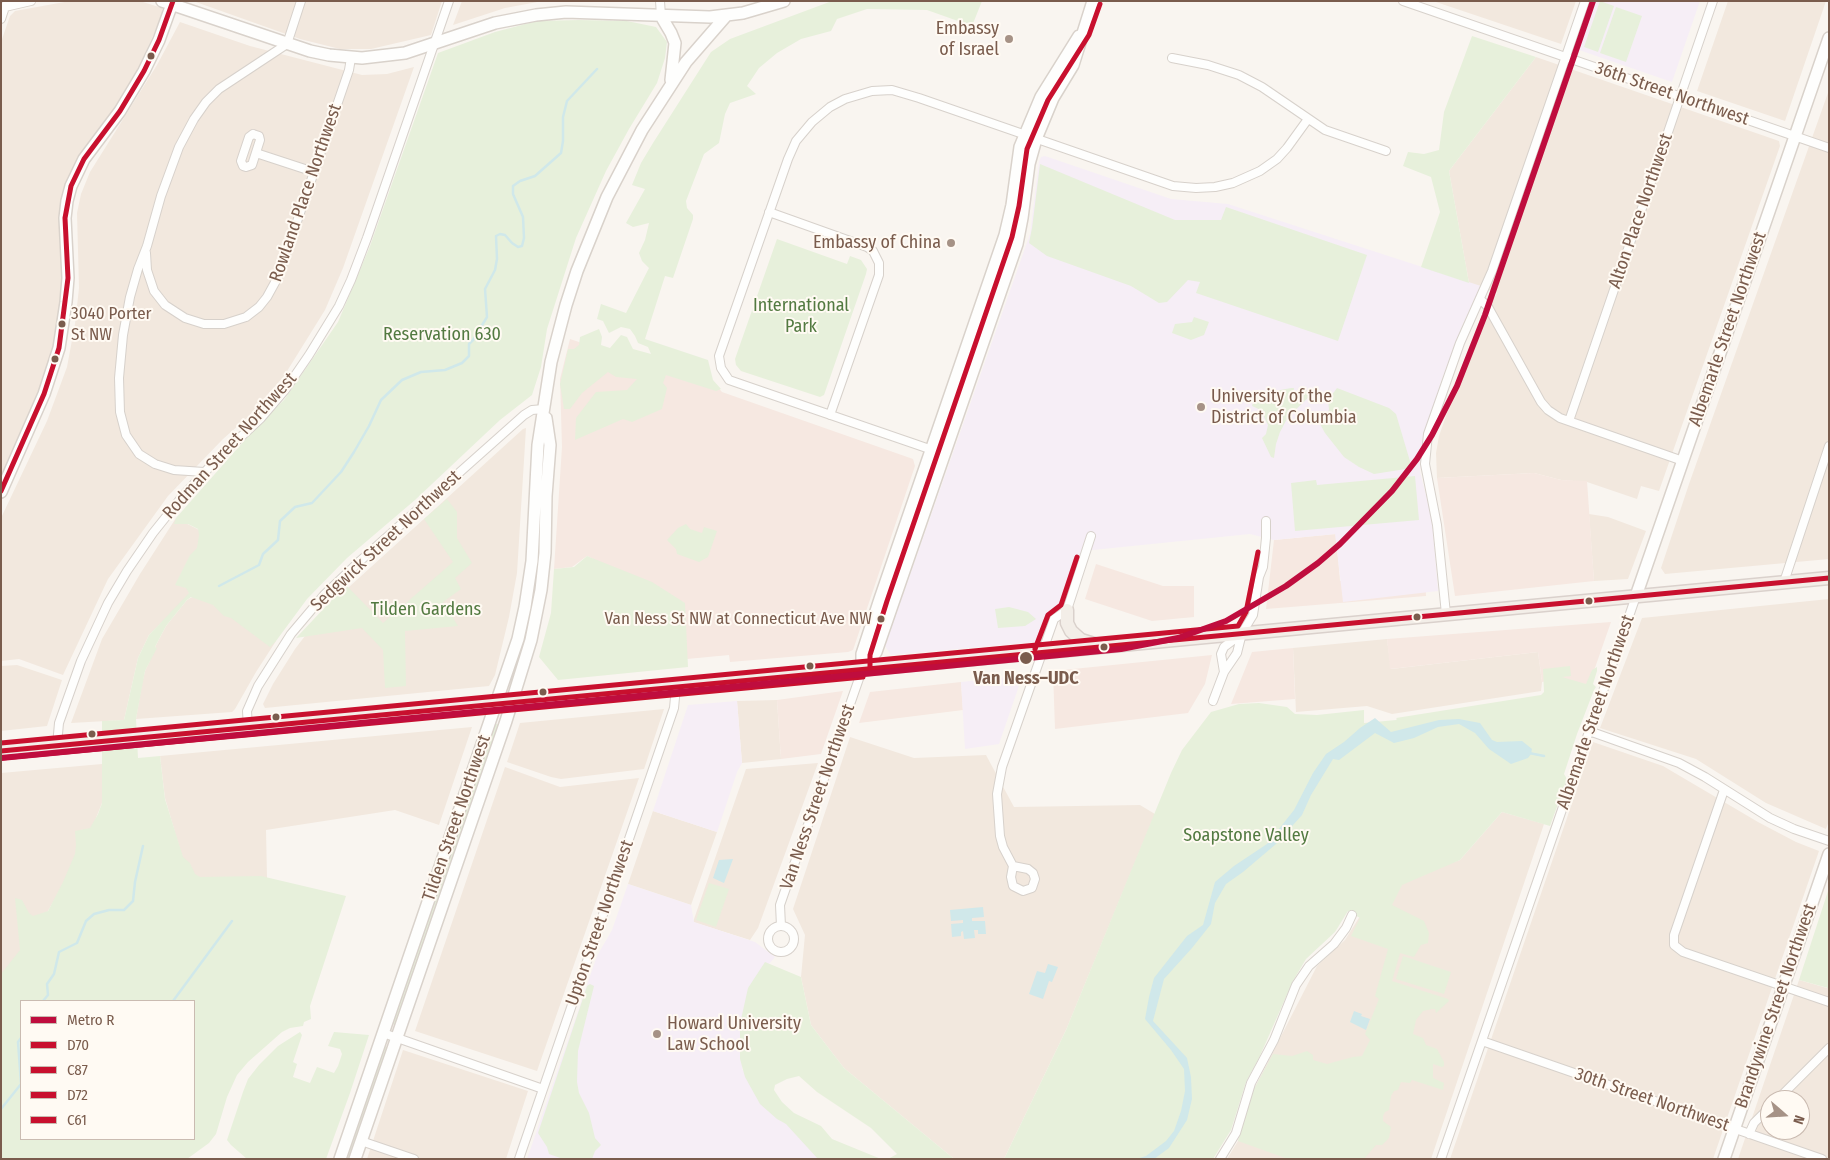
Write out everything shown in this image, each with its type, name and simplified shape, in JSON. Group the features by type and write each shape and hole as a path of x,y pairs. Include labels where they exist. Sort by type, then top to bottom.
{"main road":[{"path":"1,751 1829,578"},
{"path":"1067,610 1067,623 1074,634 1081,640 1102,647"}],"street":[{"path":"1,19 6,4 31,1"},
{"path":"204,472 169,469 147,460 133,447 122,422 119,404 119,378 124,328 131,290 147,246 158,204 180,147 200,108 226,84 287,44 302,1"},
{"name":"Rodman Street Northwest","path":"57,746 59,723 72,683 108,603 147,540 180,498 204,472 251,428 280,395 306,361 335,313 351,280 367,238 449,1"},
{"path":"660,1 661,16 675,43 670,85"},
{"path":"1,492 46,388 59,348 68,278 65,218 71,186 84,159 120,111 144,70 159,40 169,2 287,44 320,54 351,58 391,56 499,22 536,15 566,12 661,16 726,16 754,11 784,1"},
{"name":"Van Ness Street Northwest","path":"781,926 780,905 862,670 876,652 1017,244 1029,164 1036,139 1053,98 1073,65 1093,1"},
{"name":"36th Street Northwest","path":"1403,1 1829,148"},
{"path":"1446,614 1438,525 1425,456 1428,434 1454,360 1492,271 1585,1"},
{"name":"Alton Place Northwest","path":"1569,421 1713,1"},
{"name":"Tilden Street Northwest","path":"340,1159 520,633 530,572 536,466 544,409 550,370 571,289 588,240 623,164 670,85 692,54 726,16"},
{"name":"Van Ness Street Northwest","path":"862,670 862,654 1005,235 1012,205 1018,156 1024,135 1049,84 1082,32"},
{"name":"Albemarle Street Northwest","path":"1442,1159 1829,38"},
{"name":"Rowland Place Northwest","path":"147,246 146,262 149,279 158,297 181,317 200,324 220,325 239,320 259,307 276,282 349,70 351,58"},
{"path":"1172,58 1208,65 1239,75 1262,87 1325,130 1386,151"},
{"path":"944,454 729,380 724,375 719,356 769,212 788,159 800,135 812,122 825,111 858,94 878,91 898,92 1173,186 1208,188 1233,183 1266,168 1287,148 1308,119"},
{"path":"256,153 314,172"},
{"path":"769,212 867,247 873,251 879,263 879,275 830,415"},
{"path":"1480,299 1488,307 1541,402 1553,414 1682,460"},
{"name":"Tilden Street Northwest","path":"355,1159 512,703 531,640 543,573 550,445 544,409"},
{"name":"Sedgwick Street Northwest","path":"248,727 247,711 258,686 291,634 324,595 524,414 532,410 544,409"},
{"path":"1784,582 1829,446"},
{"path":"1213,701 1224,672 1234,659 1242,634 1253,615 1263,567 1266,520"},
{"path":"1013,866 1003,847 1000,836 997,794 1002,767 1054,619 1067,610 1091,536"},
{"path":"530,572 543,573"},
{"path":"1224,672 1222,654 1224,647 1242,634"},
{"name":"Upton Street Northwest","path":"519,1159 674,708 676,687"},
{"path":"1589,731 1679,763 1779,823 1829,841"},
{"path":"1724,790 1673,938 1676,947 1686,953 1829,1002"},
{"name":"Brandywine Street Northwest","path":"1724,1159 1829,854"},
{"path":"1220,1159 1236,1133 1251,1083 1271,1046 1296,985 1309,966 1334,944 1346,928 1352,915"},
{"path":"383,1033 543,1089"},
{"name":"30th Street Northwest","path":"1482,1041 1822,1159"},
{"path":"1787,1090 1829,1048"},
{"path":"1749,1134 1754,1123 1760,1117"},
{"path":"361,1141 414,1159"}],"shaded area":[{"path":"70,1 143,2 162,8 162,15 135,77 111,114 82,151 67,181 60,216 62,290 52,354 41,388 1,479 1,42 10,16 15,11"},
{"path":"193,1 442,1 431,35 371,49 340,49 300,39"},
{"path":"462,1 543,1 505,8 453,25"},
{"path":"1433,1 1576,1 1561,44"},
{"path":"1596,1 1700,1 1672,82 1579,50"},
{"path":"1728,1 1826,1 1785,121 1697,91"},
{"path":"180,22 250,46 362,75 387,74 414,67 343,268 325,310 284,376 247,418 223,439 168,496 108,579 63,675 19,659 1,661 1,518 47,421 67,367 79,288 77,213 81,194 90,172 157,65"},
{"path":"1536,57 1779,141 1780,146 1659,491 1641,486 1637,499 1587,482 1561,480 1534,473 1437,478 1436,453 1439,436 1478,324 1497,293 1469,283 1449,171"},
{"path":"1829,90 1829,559 1665,574 1661,568 1689,484"},
{"name":"University of the District of Columbia","path":"1045,156 1171,199 1228,204 1481,286 1463,324 1440,384 1422,447 1420,472 1432,519 1438,591 1343,602 1335,534 1274,540 1250,534 1083,551 1063,604 1050,612 1043,631 1036,642 891,655 885,646 1030,234 1039,162 1041,157"},
{"path":"570,339 707,385 715,384 722,392 913,459 915,466 853,650 848,652 730,662 729,655 687,659 684,603 587,556 572,567 554,569 562,447 560,379"},
{"name":"Tilden Gardens","path":"526,428 517,573 495,675 489,686 265,708 263,704 273,684 295,649 321,615 349,587"},
{"path":"1534,473 1561,480 1587,481 1594,581 1455,596 1437,478"},
{"path":"1589,514 1608,517 1646,531 1628,579 1594,581"},
{"path":"176,518 203,532 194,590 149,635 138,658 124,720 71,723 102,639"},
{"path":"1336,534 1340,581 1425,577 1426,596 1266,609 1274,540"},
{"path":"1096,564 1163,586 1194,586 1194,617 1152,621 1085,599"},
{"path":"192,597 207,601 241,617 276,641 232,712 136,719 145,671 155,647 166,626 187,600"},
{"path":"1829,599 1829,821 1826,829 1766,803 1696,759 1600,728 1642,618"},
{"path":"1611,622 1589,685 1561,679 1542,682 1538,652 1390,669 1387,639"},
{"path":"1387,639 1391,669 1538,652 1542,682 1541,691 1392,714 1367,706 1296,712 1293,648"},
{"path":"1293,648 1295,699 1231,704 1252,652"},
{"path":"1212,655 1205,684 1188,713 1055,729 1053,671"},
{"path":"17,665 62,680 47,726 1,731 1,666"},
{"path":"1022,677 999,744 965,749 961,682"},
{"path":"961,682 963,710 859,723 870,692"},
{"path":"843,691 821,754 781,759 777,700"},
{"path":"777,700 781,759 742,763 737,701"},
{"path":"737,701 742,763 737,772 717,832 653,811 688,705"},
{"path":"664,709 644,769 561,779 507,762 520,723"},
{"path":"472,727 439,825 395,810 266,830 267,878 188,877 165,798 160,756"},
{"path":"850,737 914,758 986,755 1014,807 1140,805 1155,814 1066,1030 1004,1159 953,1158 844,1068 811,1025 801,977 805,935 793,909"},
{"path":"1593,742 1663,766 1758,822 1796,842 1819,851 1713,1159 1450,1159"},
{"path":"818,763 758,928 750,940 693,922 746,769"},
{"path":"102,764 102,803 82,853 39,926 1,980 1,773"},
{"path":"505,767 560,787 639,778 537,1071 415,1031"},
{"path":"653,811 717,832 691,905 628,884"},
{"path":"1502,812 1544,824 1431,1159 1227,1159 1238,1141 1254,1089 1317,966 1345,940 1379,886 1460,860"},
{"name":"Howard University Law School","path":"628,884 691,905 694,922 755,942 775,957 763,971 742,1048 742,1069 825,1159 527,1159 597,956 612,930"},
{"path":"1799,980 1827,988 1829,984 1829,1159 1738,1159 1760,1094 1760,1140 1810,1140 1810,1090 1762,1090"},
{"path":"403,1050 528,1091 506,1159 367,1159"}],"green space":[{"path":"832,1 982,1 972,26 927,10 867,9 837,19 831,31 801,39 777,53 759,68 747,86 756,94 730,103 725,114 719,143 704,154 686,201 687,208 693,215 693,219 673,278 665,276 645,339 708,360 713,380 721,389 716,391 666,375 663,383 667,388 662,409 632,422 623,419 575,440 576,418 596,392 627,390 637,379 616,377 608,372 582,393 570,409 564,409 560,384 568,349 574,349 579,345 580,337 599,329 602,337 601,345 610,348 621,335 627,337 633,349 651,354 648,347 638,343 630,329 621,327 609,333 603,321 597,319 601,304 626,313 649,268 642,261 639,253 645,240 649,223 633,227 626,223 645,189 632,185 641,163 711,52 730,39"},
{"path":"1600,1 1614,6 1598,52 1584,47"},
{"path":"1616,7 1642,16 1626,62 1600,53"},
{"name":"Reservation 630","path":"537,21 627,21 656,27 667,42 665,58 657,83 606,171 576,238 547,329 541,367 532,395 500,420 415,500 347,558 307,599 270,647 231,618 224,616 213,605 191,597 187,600 166,626 155,647 157,648 145,671 136,719 138,758 160,756 165,799 183,857 190,863 195,874 200,877 261,876 346,896 310,1006 311,1019 304,1022 303,1026 290,1028 282,1032 248,1062 237,1075 227,1097 216,1134 209,1143 187,1159 1,1159 1,974 20,950 15,898 22,900 29,913 33,916 48,911 75,854 75,831 90,828 98,814 102,803 102,721 124,720 138,658 149,635 189,593 186,588 175,585 190,555 197,548 198,529 188,524 174,524 176,518 259,424 284,400 338,322 370,246 438,53 495,32"},
{"path":"1472,36 1536,57 1449,171 1469,283 1421,267 1440,212 1431,177 1403,166 1408,152 1424,154 1439,150 1444,112"},
{"path":"1040,164 1175,220 1221,220 1226,207 1367,255 1338,341 1196,293 1200,282 1188,280 1167,302 1159,303 1131,286 1047,256 1029,243"},
{"name":"International Park","path":"777,239 847,264 850,256 861,260 867,269 824,395 820,397 741,371 736,365 735,359"},
{"path":"1194,317 1209,322 1204,335 1191,340 1172,333 1175,324 1192,322"},
{"path":"1294,388 1293,394 1302,388 1313,393 1288,417 1280,432 1274,458 1271,457 1262,438 1266,434 1268,425 1264,417 1265,412 1252,406 1255,395 1258,392 1268,396 1275,391"},
{"path":"1337,388 1389,408 1396,414 1412,468 1374,474 1344,457 1320,424 1327,416 1329,409 1328,400"},
{"path":"1415,476 1419,520 1295,531 1291,483 1316,480 1317,485"},
{"name":"Tilden Gardens","path":"447,499 457,512 457,538 472,563 455,578 461,589 443,602 458,626 405,631 406,686 385,688 383,650 362,628 296,638 346,585 383,623 453,562 424,519"},
{"path":"686,524 690,529 702,533 704,527 717,531 708,557 699,562 677,554 676,549 667,540 678,528"},
{"path":"587,556 652,582 685,603 688,667 558,680 539,657 551,613 554,569 574,567"},
{"path":"1009,607 1028,612 1036,619 1025,626 998,628 995,609"},
{"name":"Soapstone Valley","path":"1570,666 1571,676 1562,677 1586,684 1592,670 1597,667 1593,684 1596,687 1577,734 1564,774 1567,779 1550,826 1502,812 1460,860 1402,885 1392,905 1424,921 1429,933 1428,943 1421,945 1414,957 1400,953 1392,981 1448,999 1449,1001 1436,1013 1435,1009 1423,1011 1416,1020 1413,1034 1423,1038 1426,1045 1437,1049 1444,1062 1442,1067 1433,1064 1433,1078 1444,1083 1443,1090 1412,1080 1410,1083 1401,1082 1398,1090 1394,1091 1391,1096 1389,1110 1383,1116 1383,1121 1391,1127 1389,1138 1382,1145 1376,1145 1364,1159 1288,1159 1238,1141 1254,1089 1273,1054 1292,1056 1307,1051 1313,1055 1313,1060 1327,1064 1362,1056 1370,1040 1365,1034 1379,999 1375,996 1388,949 1351,936 1360,918 1348,911 1335,932 1306,959 1293,981 1259,1058 1246,1082 1231,1130 1213,1159 1004,1159 1066,1030 1171,773 1182,750 1211,712 1239,704 1259,703 1287,707 1295,714 1317,715 1364,710 1364,723 1396,720 1396,718 1541,695 1544,692 1543,669"},
{"path":"492,724 499,726 398,1022 395,1025 392,1024"},
{"path":"709,883 729,889 716,927 696,920"},
{"path":"1829,888 1829,984 1828,988 1799,980"},
{"path":"1403,956 1451,972 1444,994 1396,979"},
{"path":"765,962 801,977 811,1025 844,1068 953,1158 957,1159 888,1159 897,1154 871,1128 817,1092 799,1076 775,1085 774,1090 782,1102 794,1113 821,1126 832,1139 881,1159 818,1159 786,1124 777,1119 760,1104 745,1077 740,1059 740,1024 748,988"},
{"path":"590,984 594,986 578,1051 577,1082 579,1093 589,1113 595,1138 601,1145 595,1151 592,1159 563,1159 549,1154 538,1133 587,986"},
{"path":"300,1032 302,1035 293,1062 297,1064 293,1077 310,1083 317,1067 334,1073 338,1066 342,1054 340,1049 328,1046 334,1032 369,1035 326,1159 247,1159 227,1140 248,1079 278,1046"},
{"path":"385,1046 387,1049 351,1159 341,1159 381,1048"}],"water":[{"path":"1375,718 1391,732 1439,720 1459,719 1480,723 1492,740 1497,742 1522,741 1532,749 1531,754 1528,758 1511,764 1489,749 1475,733 1459,724 1438,727 1414,738 1394,743 1375,733 1339,760 1333,759 1311,795 1302,815 1276,844 1226,884 1215,903 1211,924 1164,979 1153,1021 1187,1058 1191,1077 1192,1099 1187,1120 1169,1148 1154,1159 1136,1159 1146,1156 1166,1141 1174,1131 1185,1091 1184,1069 1145,1019 1154,978 1187,936 1203,925 1215,882 1234,866 1267,844 1294,810 1313,773 1326,754"},
{"path":"733,859 724,883 713,878 719,860"},
{"path":"983,907 984,917 972,918 972,921 985,921 986,934 978,934 978,930 974,930 975,938 964,939 963,931 961,936 952,937 951,924 963,923 963,920 951,921 950,910"},
{"path":"1048,964 1058,967 1052,982 1049,981 1043,999 1029,994 1037,971 1045,973"},
{"path":"1354,1011 1370,1019 1366,1030 1350,1022"}],"waterway":[{"path":"219,586 259,565 263,554 278,540 280,521 295,507 312,503 341,472 369,426 381,400 402,380 421,372 445,370 462,363 469,356 469,344 487,317 485,289 495,270 497,259 496,236 500,234 505,235 518,247 522,246 524,238 523,217 513,194 513,186 520,181 535,176 561,153 563,117 567,101 597,69"},
{"path":"1529,753 1544,756"},
{"path":"44,1000 48,995 47,984 54,974 59,952 77,943 86,921 94,914 109,910 124,910 133,901 143,846"},
{"path":"174,1000 232,921"},
{"path":"20,1039 18,1042 20,1069"},
{"path":"1,1109 20,1085"}],"metro line":[{"name":"R","path":"1,758 1121,649 1178,638 1226,621 1286,586 1340,544 1392,491 1417,459 1432,435 1457,386 1485,315 1593,1"}],"transit line":[{"name":"C61","path":"1,491 44,394 59,348 68,278 65,218 71,186 84,159 120,111 144,71 159,40 173,1"},
{"name":"C87","path":"870,670 870,655 887,601 1012,237 1019,206 1027,149 1048,100 1089,35 1100,4"},
{"name":"D72","path":"1,743 1238,626 1246,612 1258,552"},
{"name":"D72","path":"1035,649 1048,615 1061,605 1077,557"},
{"name":"D70","path":"1,751 1829,578"},
{"name":"C87","path":"2,758 863,677"}],"place":[{"name":"Embassy of Israel","path":"1009,39"},
{"name":"Embassy of China","path":"951,243"},
{"name":"3040 Porter St NW","path":"62,324"},
{"name":"University of the District of Columbia","path":"1201,407"},
{"name":"Van Ness St NW at Connecticut Ave NW","path":"881,619"},
{"name":"Van Ness–UDC","path":"1026,658"},
{"name":"Howard University Law School","path":"657,1034"}]}
